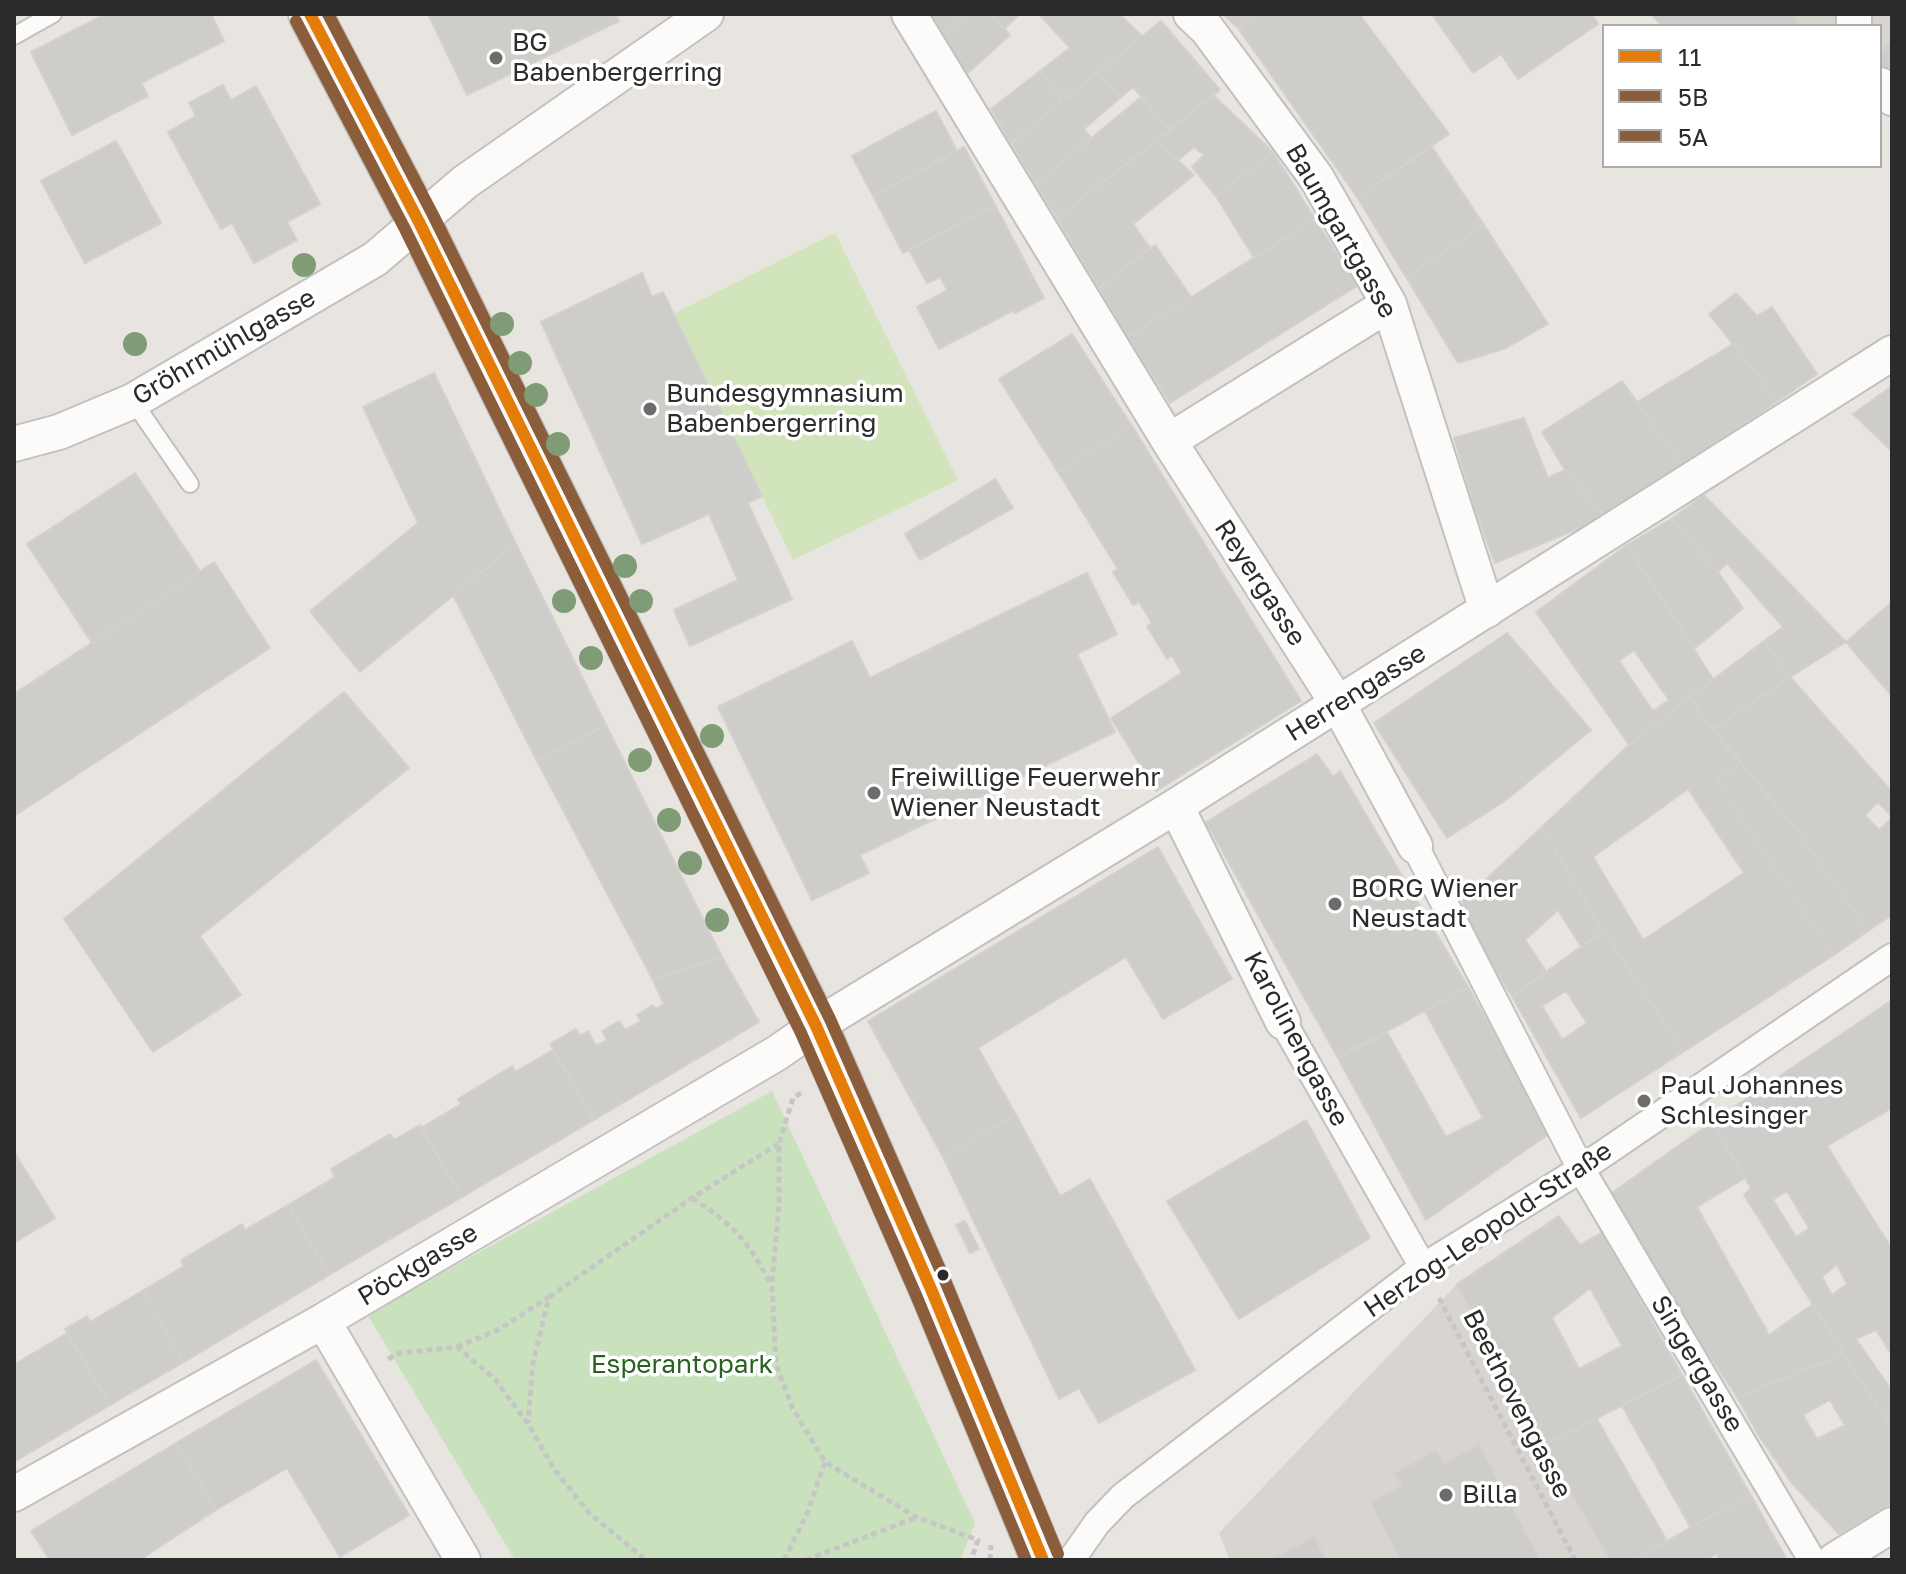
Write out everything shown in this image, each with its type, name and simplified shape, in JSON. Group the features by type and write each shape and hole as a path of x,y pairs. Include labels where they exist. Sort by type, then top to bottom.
{"street":[{"path":"310,14 419,222 816,1026 931,1289 1043,1560"},
{"name":"Gröhrmühlgasse","path":"14,444 59,432 133,401 375,259 465,182 706,14"},
{"name":"Reyergasse","path":"909,14 1169,441 1338,704 1415,846 1581,1169"},
{"name":"Baumgartgasse","path":"1191,14 1207,29 1316,177 1389,304 1487,610"},
{"path":"1169,441 1389,304"},
{"name":"Herrengasse","path":"816,1026 1176,806 1892,353"},
{"name":"Karolinengasse","path":"1176,806 1283,1022 1423,1267"},
{"name":"Herzog-Leopold-Straße","path":"1071,1560 1097,1523 1123,1496 1423,1267 1581,1169 1892,957"},
{"name":"Pöckgasse","path":"14,1494 323,1321 763,1061 816,1026"},
{"name":"Singergasse","path":"1581,1169 1812,1560"},
{"path":"323,1321 463,1560"},
{"path":"1835,1560 1892,1525"}],"lane":[{"path":"14,36 53,14"},
{"path":"133,401 190,484"}],"path":[{"path":"836,1074 793,1098 779,1144 779,1203 772,1285 776,1364 792,1407 825,1462 916,1517 978,1540 971,1560"},
{"path":"355,1375 400,1353 457,1347 500,1329 692,1198 779,1144"},
{"path":"692,1198 723,1218 749,1244 772,1285"},
{"name":"Beethovengasse","path":"1423,1267 1575,1560"},
{"path":"528,1424 533,1363 549,1297"},
{"path":"457,1347 494,1378 528,1424 555,1470 589,1513 646,1560"},
{"path":"784,1560 807,1514 825,1462"},
{"path":"806,1560 916,1517"}],"green space":[{"path":"835,233 958,480 793,560 673,314"},
{"name":"Esperantopark","path":"772,1091 975,1523 960,1560 515,1560 367,1314"}],"shaded area":[{"path":"1790,14 1892,14 1892,40 1882,52 1882,24 1800,24"},
{"path":"1457,1284 1610,1560 1540,1560 1478,1446 1444,1464 1436,1451 1396,1473 1402,1486 1401,1560 1326,1560 1313,1537 1271,1560 1230,1560 1219,1533"}],"building":[{"path":"106,14 211,14 224,41 141,83 148,96 72,135 31,52"},
{"name":"BG Babenbergerring","path":"428,14 615,14 619,21 467,95"},
{"path":"920,14 967,14 936,43"},
{"path":"967,14 991,14 1010,35 958,82 936,43"},
{"path":"991,14 1020,14 1004,29"},
{"path":"1039,14 1119,14 1142,36 1063,101 1040,71 1070,48"},
{"path":"1223,14 1256,14 1238,28"},
{"path":"1256,14 1359,14 1449,134 1357,197 1238,28"},
{"path":"1432,14 1592,14 1598,24 1518,79 1501,54 1473,73"},
{"path":"1651,14 1790,14 1800,24 1660,24"},
{"path":"1161,21 1220,90 1170,130 1133,87 1121,97 1098,72"},
{"path":"1892,40 1892,82 1882,73 1882,52"},
{"path":"1040,71 1063,101 1011,143 991,109"},
{"path":"1098,72 1121,97 1084,129 1091,138 1036,184 1011,143"},
{"path":"223,85 231,100 256,86 320,204 287,222 297,240 254,263 232,223 221,229 168,132 196,116 189,103"},
{"path":"1213,95 1273,152 1216,196 1192,167 1204,155 1194,147 1178,160 1156,140"},
{"path":"1141,97 1170,130 1057,218 1036,184"},
{"path":"936,111 957,151 873,196 852,156"},
{"path":"1156,140 1194,175 1133,224 1150,248 1099,288 1057,218"},
{"path":"116,141 161,223 85,263 41,181"},
{"path":"964,147 995,205 903,253 873,196"},
{"path":"1432,147 1484,225 1406,277 1357,197"},
{"path":"1273,152 1315,219 1254,258 1216,196"},
{"path":"995,205 1044,298 939,349 917,307 947,290 940,277 927,283 909,250"},
{"path":"1315,219 1357,286 1170,403 1128,337"},
{"path":"1484,225 1548,324 1506,348 1458,363 1406,277"},
{"path":"1155,245 1191,297 1128,337 1099,288"},
{"name":"Bundesgymnasium Babenbergerring","path":"642,273 652,297 663,292 762,496 748,503 792,599 690,646 674,610 738,580 709,514 642,544 541,322"},
{"path":"1736,293 1757,316 1772,307 1817,374 1778,401 1709,314"},
{"path":"1072,334 1132,426 1058,472 999,379"},
{"path":"1733,344 1778,401 1682,465 1637,402"},
{"path":"434,373 516,544 360,672 310,611 418,523 363,407"},
{"path":"1622,381 1682,465 1606,517 1565,470 1542,432"},
{"path":"1892,386 1892,451 1853,414"},
{"path":"1524,418 1548,478 1565,470 1606,517 1495,563 1454,438"},
{"path":"1132,426 1301,701 1156,791 1111,718 1182,673 1172,655 1167,659 1147,626 1152,623 1139,602 1133,605 1113,572 1118,569 1058,472"},
{"path":"135,473 200,571 92,643 27,544"},
{"path":"995,479 1013,508 920,560 905,534"},
{"path":"1704,495 1846,642 1790,677 1764,641 1783,627 1727,563 1718,572 1671,519"},
{"path":"1671,519 1718,572 1743,608 1694,649 1627,545"},
{"path":"516,544 606,725 537,761 453,595"},
{"path":"1627,545 1713,679 1629,745 1536,612","holes":["1634,650 1669,700 1653,711 1619,661"]},
{"path":"214,562 270,648 14,816 14,694"},
{"name":"Freiwillige Feuerwehr Wiener Neustadt","path":"1087,573 1117,634 1077,654 1115,732 860,855 869,873 812,900 718,707 852,641 870,678"},
{"path":"1892,602 1892,696 1846,642"},
{"path":"1507,633 1591,730 1506,800 1447,838 1374,723"},
{"path":"1764,641 1790,677 1712,729 1690,697"},
{"path":"1790,677 1892,792 1892,817 1878,802 1865,815 1879,830 1892,818 1892,915 1868,931 1798,832 1712,729"},
{"path":"344,692 409,768 200,936 241,995 153,1052 64,919"},
{"path":"1690,697 1712,729 1741,762 1717,780 1834,955 1683,1052 1603,931 1542,827 1629,745","holes":["1688,789 1744,873 1643,940 1593,857"]},
{"path":"606,725 722,957 653,980 537,761"},
{"name":"BORG Wiener Neustadt","path":"1317,754 1333,777 1340,771 1468,987 1338,1058 1206,822"},
{"path":"1741,762 1798,832 1868,931 1834,955 1717,780"},
{"path":"1542,827 1603,931 1582,948 1558,910 1525,940 1547,973 1512,996 1461,915 1463,901"},
{"path":"1158,847 1232,979 1163,1019 1126,957 978,1048 1016,1115 943,1157 868,1021"},
{"path":"1603,931 1683,1052 1581,1118 1512,996","holes":["1566,991 1587,1023 1562,1040 1542,1006"]},
{"path":"722,957 759,1022 594,1120 550,1044 576,1029 580,1036 588,1031 596,1046 607,1040 602,1031 619,1021 625,1030 641,1021 637,1015 653,1005 655,1009 664,1004 653,980"},
{"name":"BORG Wiener Neustadt","path":"1468,987 1550,1133 1426,1220 1338,1058 1387,1032 1446,1137 1483,1118 1425,1011"},
{"path":"1892,1000 1892,1108 1827,1146 1892,1249 1892,1355 1876,1330 1856,1339 1892,1391 1892,1430 1744,1195 1751,1188 1712,1122","holes":["1787,1191 1809,1228 1796,1237 1773,1200","1837,1264 1847,1284 1832,1295 1822,1277"]},
{"path":"553,1050 594,1120 462,1197 421,1128 461,1104 458,1099 512,1066 515,1072"},
{"path":"1016,1115 1060,1196 1090,1179 1195,1370 1099,1423 1079,1388 1059,1399 943,1157"},
{"path":"1306,1120 1370,1238 1239,1319 1167,1201"},
{"path":"1712,1122 1745,1178 1697,1207 1769,1335 1813,1304 1844,1354 1737,1397 1606,1197"},
{"path":"420,1125 462,1197 329,1275 288,1205 335,1177 331,1169 390,1134 394,1140"},
{"path":"14,1152 55,1218 14,1243"},
{"path":"288,1205 329,1275 184,1362 142,1291 184,1266 181,1260 242,1224 245,1230"},
{"path":"1559,1216 1580,1245 1602,1233 1682,1375 1544,1445 1457,1284","holes":["1590,1288 1622,1346 1579,1369 1552,1318"]},
{"path":"965,1221 979,1249 970,1253 956,1225"},
{"path":"142,1291 184,1362 110,1405 65,1329 87,1316 90,1322"},
{"path":"67,1333 110,1405 14,1462 14,1362"},
{"path":"1844,1354 1892,1430 1892,1503 1839,1534 1791,1482 1737,1397","holes":["1830,1400 1845,1425 1817,1439 1803,1415"]},
{"path":"316,1360 409,1515 340,1557 287,1468 216,1510 176,1443"},
{"path":"1682,1375 1750,1494 1691,1528 1622,1406"},
{"path":"1597,1419 1667,1541 1633,1560 1610,1560 1544,1445"},
{"path":"176,1443 216,1510 144,1557 146,1560 50,1560 31,1531"},
{"name":"Billa","path":"1479,1445 1540,1560 1401,1560 1371,1503 1402,1486 1395,1473 1436,1451 1444,1464"},
{"path":"1750,1494 1787,1560 1720,1560 1716,1554 1705,1560 1633,1560"},
{"path":"1314,1537 1326,1560 1271,1560"}],"transit line":[{"name":"11","path":"310,14 419,222 816,1026 931,1289 1043,1560"},
{"name":"5A","path":"328,14 433,215 830,1019 946,1283 1058,1554"},
{"name":"5B","path":"296,21 405,229 801,1033 916,1295 1026,1560"}],"place":[{"name":"BG Babenbergerring","path":"496,58"},
{"name":"Bundesgymnasium Babenbergerring","path":"650,409"},
{"name":"Freiwillige Feuerwehr Wiener Neustadt","path":"874,793"},
{"name":"BORG Wiener Neustadt","path":"1335,904"},
{"name":"Paul Johannes Schlesinger","path":"1644,1101"},
{"name":"Billa","path":"1446,1495"}]}
